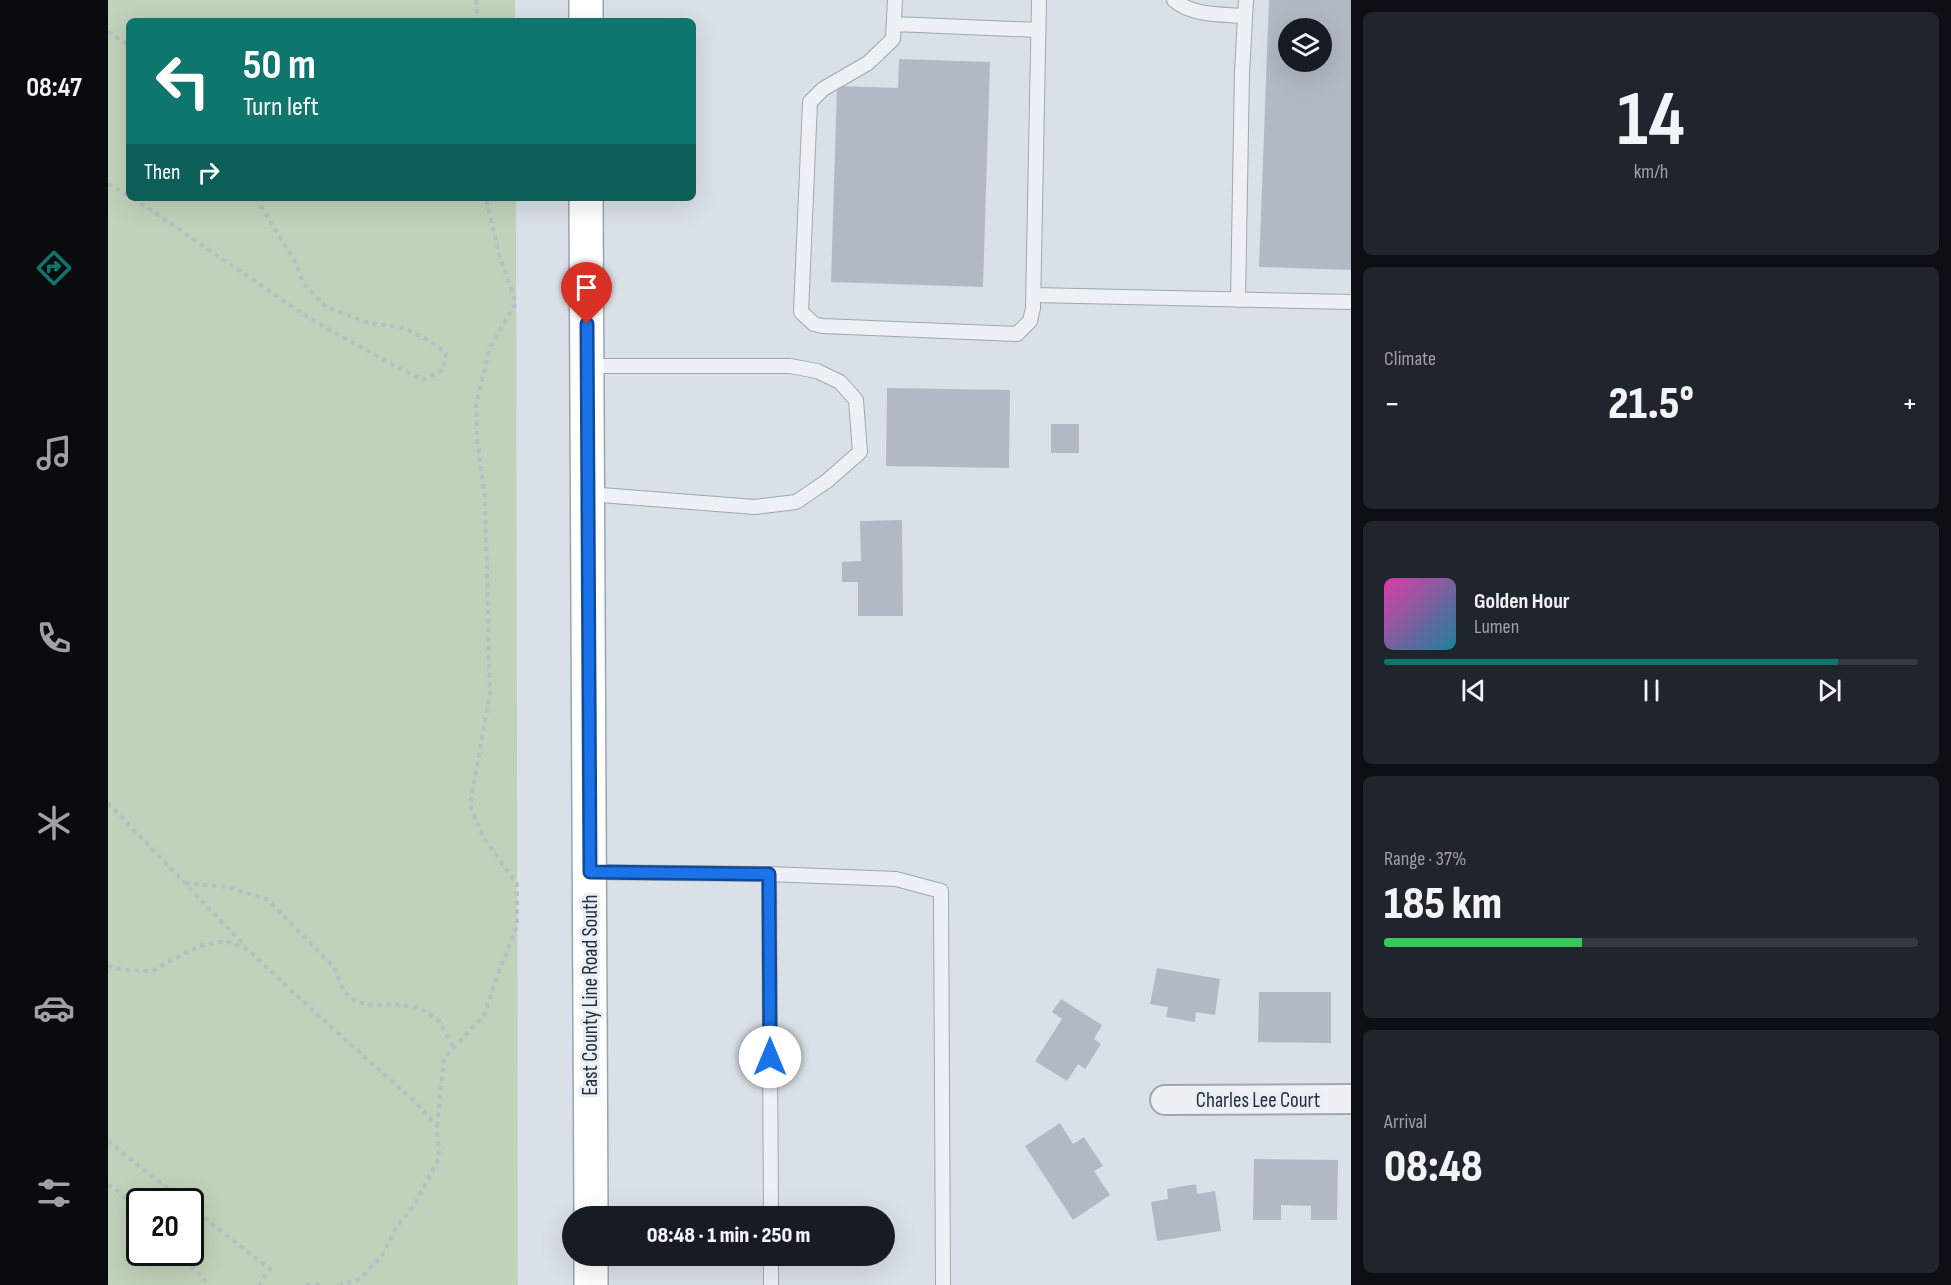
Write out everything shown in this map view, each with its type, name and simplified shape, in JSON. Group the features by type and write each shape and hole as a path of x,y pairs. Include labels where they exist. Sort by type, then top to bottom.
{"main road":[{"path":"586,0 586,18"},
{"name":"East County Line Road South","path":"586,201 591,1206"},
{"path":"591,1266 591,1285"}],"street":[{"name":"Charles Lee Court","path":"1165,1100 1351,1099"}],"lane":[{"path":"894,0 893,39 868,63 823,89 810,102 801,312 814,324 822,326 1017,334 1030,321 1034,295 1039,0"},
{"path":"1174,0 1193,11 1245,16"},
{"path":"1238,300 1242,72 1246,0"},
{"path":"894,24 1038,30"},
{"path":"1034,295 1351,302"},
{"path":"587,366 790,366 817,371 840,382 856,400 860,452 827,481 796,502 755,507 588,494"},
{"path":"590,872 769,874 896,879 941,891 943,1285"},
{"path":"769,874 771,1206"},
{"path":"771,1266 771,1285"}],"path":[{"path":"476,0 478,18"},
{"path":"108,32 126,43"},
{"path":"108,184 126,194"},
{"path":"137,201 309,318 393,365 423,380 443,370 446,353 428,340 405,328 369,323 326,307 304,284 295,262 258,201"},
{"path":"340,1285 359,1279 381,1257 397,1226 414,1206 427,1184 438,1158 437,1126 444,1058 484,1015 517,926 517,884 483,837 470,805 490,693 485,498 477,439 476,405 490,347 516,303 498,254 487,201"},
{"path":"108,803 247,949 416,1103 437,1126"},
{"path":"184,883 228,887 268,900 333,966 344,991 356,1002 420,1008 439,1021 453,1048"},
{"path":"108,966 123,970 152,971 199,946 226,941 247,949"},
{"path":"108,1141 166,1188"},
{"path":"108,1185 116,1189 126,1199"},
{"path":"204,1218 270,1269 260,1285"},
{"path":"192,1266 209,1285"},
{"path":"306,1285 321,1285"}],"green space":[{"path":"108,0 515,0 515,18 126,18 126,201 516,201 518,1285 108,1285"}],"building":[{"path":"1269,0 1351,0 1351,270 1259,267"},
{"path":"899,59 990,62 983,287 831,282 837,86 898,88"},
{"path":"887,388 1010,390 1009,468 886,466"},
{"path":"1051,424 1079,424 1079,453 1051,453"},
{"path":"902,520 903,616 858,616 858,582 842,582 842,562 861,561 860,521"},
{"path":"1157,968 1220,979 1215,1015 1196,1012 1195,1022 1166,1017 1168,1007 1150,1004"},
{"path":"1259,992 1331,992 1331,1043 1258,1042"},
{"path":"1061,999 1102,1025 1094,1039 1101,1044 1085,1069 1078,1064 1067,1081 1035,1061 1062,1019 1052,1012"},
{"path":"1060,1123 1073,1144 1084,1137 1103,1166 1094,1171 1110,1195 1073,1220 1025,1146"},
{"path":"1254,1159 1338,1160 1337,1220 1311,1220 1311,1206 1281,1205 1281,1220 1253,1220"},
{"path":"1196,1184 1197,1194 1215,1191 1221,1231 1157,1241 1151,1202 1168,1199 1167,1189"}],"route":[{"path":"587,324 590,872 769,874 770,1057"}]}
